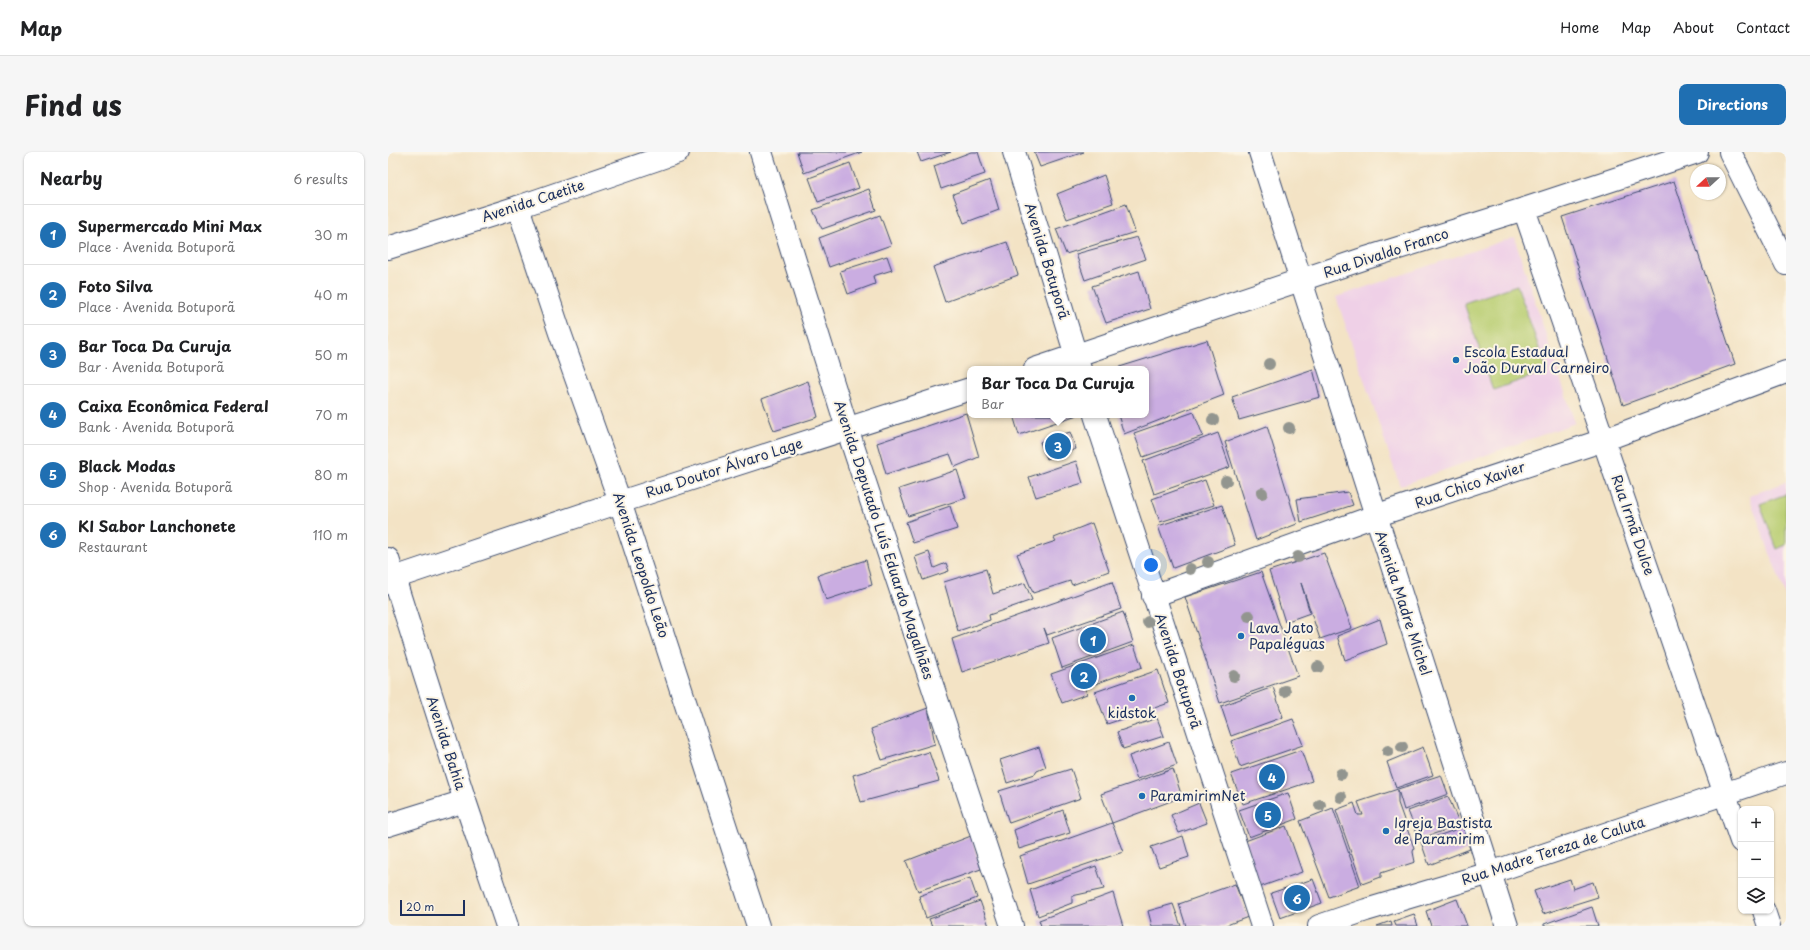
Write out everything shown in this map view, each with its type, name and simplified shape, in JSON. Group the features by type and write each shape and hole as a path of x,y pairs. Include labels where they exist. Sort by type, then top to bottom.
{"street":[{"name":"Avenida Caetite","path":"388,248 518,207 678,152"},
{"name":"Avenida Deputado Luís Eduardo Magalhães","path":"761,152 847,428 1012,926"},
{"name":"Avenida Botuporã","path":"1014,152 1078,363"},
{"name":"Avenida Madre Michel","path":"1260,152 1507,926"},
{"name":"Rua Divaldo Franco","path":"1078,363 1301,280 1697,152"},
{"path":"1730,152 1786,264"},
{"name":"Avenida Leopoldo Leão","path":"518,207 560,333 620,502 758,926"},
{"name":"Rua Irmã Dulce","path":"1524,209 1738,833"},
{"path":"1056,366 1078,363"},
{"name":"Rua Chico Xavier","path":"1153,596 1375,516 1604,440 1786,372"},
{"name":"Rua Doutor Álvaro Lage","path":"390,573 620,502 967,390"},
{"name":"Avenida Botuporã","path":"1096,418 1262,926"},
{"name":"Avenida Bahia","path":"390,573 507,926"},
{"name":"Rua Madre Tereza de Caluta","path":"1319,926 1366,910 1490,873 1786,773"},
{"path":"388,825 465,801"},
{"path":"1765,914 1769,926"}],"shaded area":[{"name":"Escola Estadual João Durval Carneiro","path":"1514,237 1575,423 1400,486 1336,297"},
{"path":"1786,482 1786,597 1749,496"}],"green space":[{"path":"1517,285 1547,371 1493,390 1464,303"},
{"path":"1786,494 1786,545 1777,549 1760,504"}],"building":[{"path":"797,152 862,152 804,173"},
{"path":"917,152 951,152 921,162"},
{"path":"971,152 978,152 985,174 941,189 934,166"},
{"path":"1034,152 1084,152 1040,167"},
{"path":"850,163 859,188 818,202 809,178"},
{"path":"1104,175 1113,203 1067,219 1057,194"},
{"path":"990,180 999,210 964,223 953,194"},
{"path":"1674,181 1735,364 1623,405 1562,217"},
{"path":"869,189 876,210 822,229 813,210"},
{"path":"1126,204 1135,232 1066,254 1056,229"},
{"path":"880,215 891,245 829,267 819,238"},
{"path":"1137,237 1146,259 1085,280 1076,254"},
{"path":"1007,242 1018,275 945,302 933,267"},
{"path":"887,256 892,270 873,276 875,284 848,294 840,271"},
{"path":"1139,271 1150,309 1106,323 1092,286"},
{"path":"1207,340 1224,395 1124,434 1119,418 1149,418 1149,366 1123,366"},
{"path":"1313,369 1320,397 1239,420 1232,397"},
{"path":"808,381 818,417 774,431 762,399"},
{"path":"1194,412 1203,436 1143,457 1134,433"},
{"path":"966,413 979,457 955,467 950,454 886,474 877,443"},
{"path":"1014,418 1068,418 1019,435"},
{"path":"1267,426 1297,524 1256,540 1225,442"},
{"path":"1070,432 1076,449 1047,459 1040,442"},
{"path":"1218,433 1230,467 1154,494 1143,461"},
{"path":"1076,461 1083,483 1036,497 1029,477"},
{"path":"957,470 966,498 908,516 899,489"},
{"path":"1205,480 1214,505 1160,522 1152,499"},
{"path":"1348,492 1353,505 1301,522 1297,499"},
{"path":"1222,505 1235,545 1173,568 1158,526"},
{"path":"950,506 957,529 913,543 906,522"},
{"path":"1092,523 1109,571 1072,585 1070,581 1033,593 1017,554 1056,541 1054,538"},
{"path":"929,552 934,568 946,563 949,571 923,580 915,557"},
{"path":"1324,553 1352,628 1320,639 1301,583 1310,613 1285,622 1269,571"},
{"path":"866,560 872,585 826,600 818,575"},
{"path":"986,569 993,594 1025,583 1032,600 989,615 990,620 958,631 944,582"},
{"name":"Lava Jato Papaléguas","path":"1261,572 1298,676 1220,703 1185,597"},
{"path":"1112,582 1121,609 1047,635 1044,628 1049,643 962,672 952,639"},
{"path":"1123,612 1133,642 1062,668 1052,638"},
{"path":"1380,619 1387,644 1345,660 1337,636"},
{"path":"1134,645 1142,667 1095,684 1092,677 1082,680 1087,694 1062,703 1051,674"},
{"name":"kidstok","path":"1158,670 1169,703 1107,724 1095,692"},
{"path":"1273,687 1283,717 1231,736 1221,706"},
{"path":"928,708 935,744 882,760 871,729"},
{"path":"1157,718 1164,736 1123,749 1117,732"},
{"path":"1293,719 1303,745 1240,767 1231,741"},
{"path":"1169,742 1177,765 1137,779 1129,756"},
{"path":"1039,747 1046,767 1037,771 1035,774 1007,783 1000,760"},
{"path":"1423,747 1433,775 1396,788 1387,762"},
{"path":"1301,750 1312,781 1243,804 1231,774"},
{"path":"929,752 939,781 861,802 853,775"},
{"path":"1071,769 1081,798 1009,823 999,791"},
{"name":"ParamirimNet","path":"1173,769 1182,797 1112,823 1101,794"},
{"path":"1441,775 1448,794 1404,810 1398,790 1398,803 1414,848 1413,852 1415,862 1381,873 1381,877 1362,884 1336,810 1354,803 1358,815 1363,815 1358,802"},
{"path":"1288,793 1297,819 1249,837 1239,810"},
{"path":"1448,796 1460,825 1419,839 1408,811"},
{"path":"1199,803 1207,823 1179,833 1171,815"},
{"path":"1333,808 1360,886 1329,897 1300,821"},
{"path":"1063,810 1070,833 1019,849 1014,830"},
{"path":"1112,823 1123,852 1028,884 1020,856"},
{"path":"1286,826 1302,872 1260,887 1245,841"},
{"path":"1463,827 1470,849 1429,865 1421,842"},
{"path":"971,836 981,869 918,891 906,861"},
{"path":"1183,836 1189,857 1159,867 1151,847"},
{"path":"1096,866 1104,889 1072,896 1072,903 1038,916 1030,890"},
{"path":"970,878 977,898 926,918 919,896"},
{"path":"1313,879 1322,903 1280,918 1271,893"},
{"path":"1570,879 1573,889 1593,882 1598,897 1543,914 1534,891"},
{"path":"1235,884 1248,917 1224,926 1186,926 1179,904"},
{"path":"1113,893 1123,926 1041,926 1039,920"},
{"path":"1457,899 1467,926 1431,926 1426,911"},
{"path":"980,901 989,926 932,926 929,919"},
{"path":"1173,904 1181,926 1152,926 1148,911"},
{"path":"1592,907 1598,926 1544,926 1544,924"},
{"path":"1414,914 1418,926 1396,926 1394,921"},
{"path":"1391,921 1392,926 1377,926"}],"place":[{"name":"Escola Estadual João Durval Carneiro","path":"1456,360"},
{"name":"Bar Toca Da Curuja","path":"1058,446"},
{"name":"Lava Jato Papaléguas","path":"1241,636"},
{"name":"Supermercado Mini Max","path":"1093,640"},
{"name":"Foto Silva","path":"1084,676"},
{"name":"kidstok","path":"1132,698"},
{"name":"Caixa Econômica Federal","path":"1272,777"},
{"name":"ParamirimNet","path":"1142,796"},
{"name":"Black Modas","path":"1268,815"},
{"name":"Igreja Bastista de Paramirim","path":"1386,831"},
{"name":"KI Sabor Lanchonete","path":"1297,898"}]}
